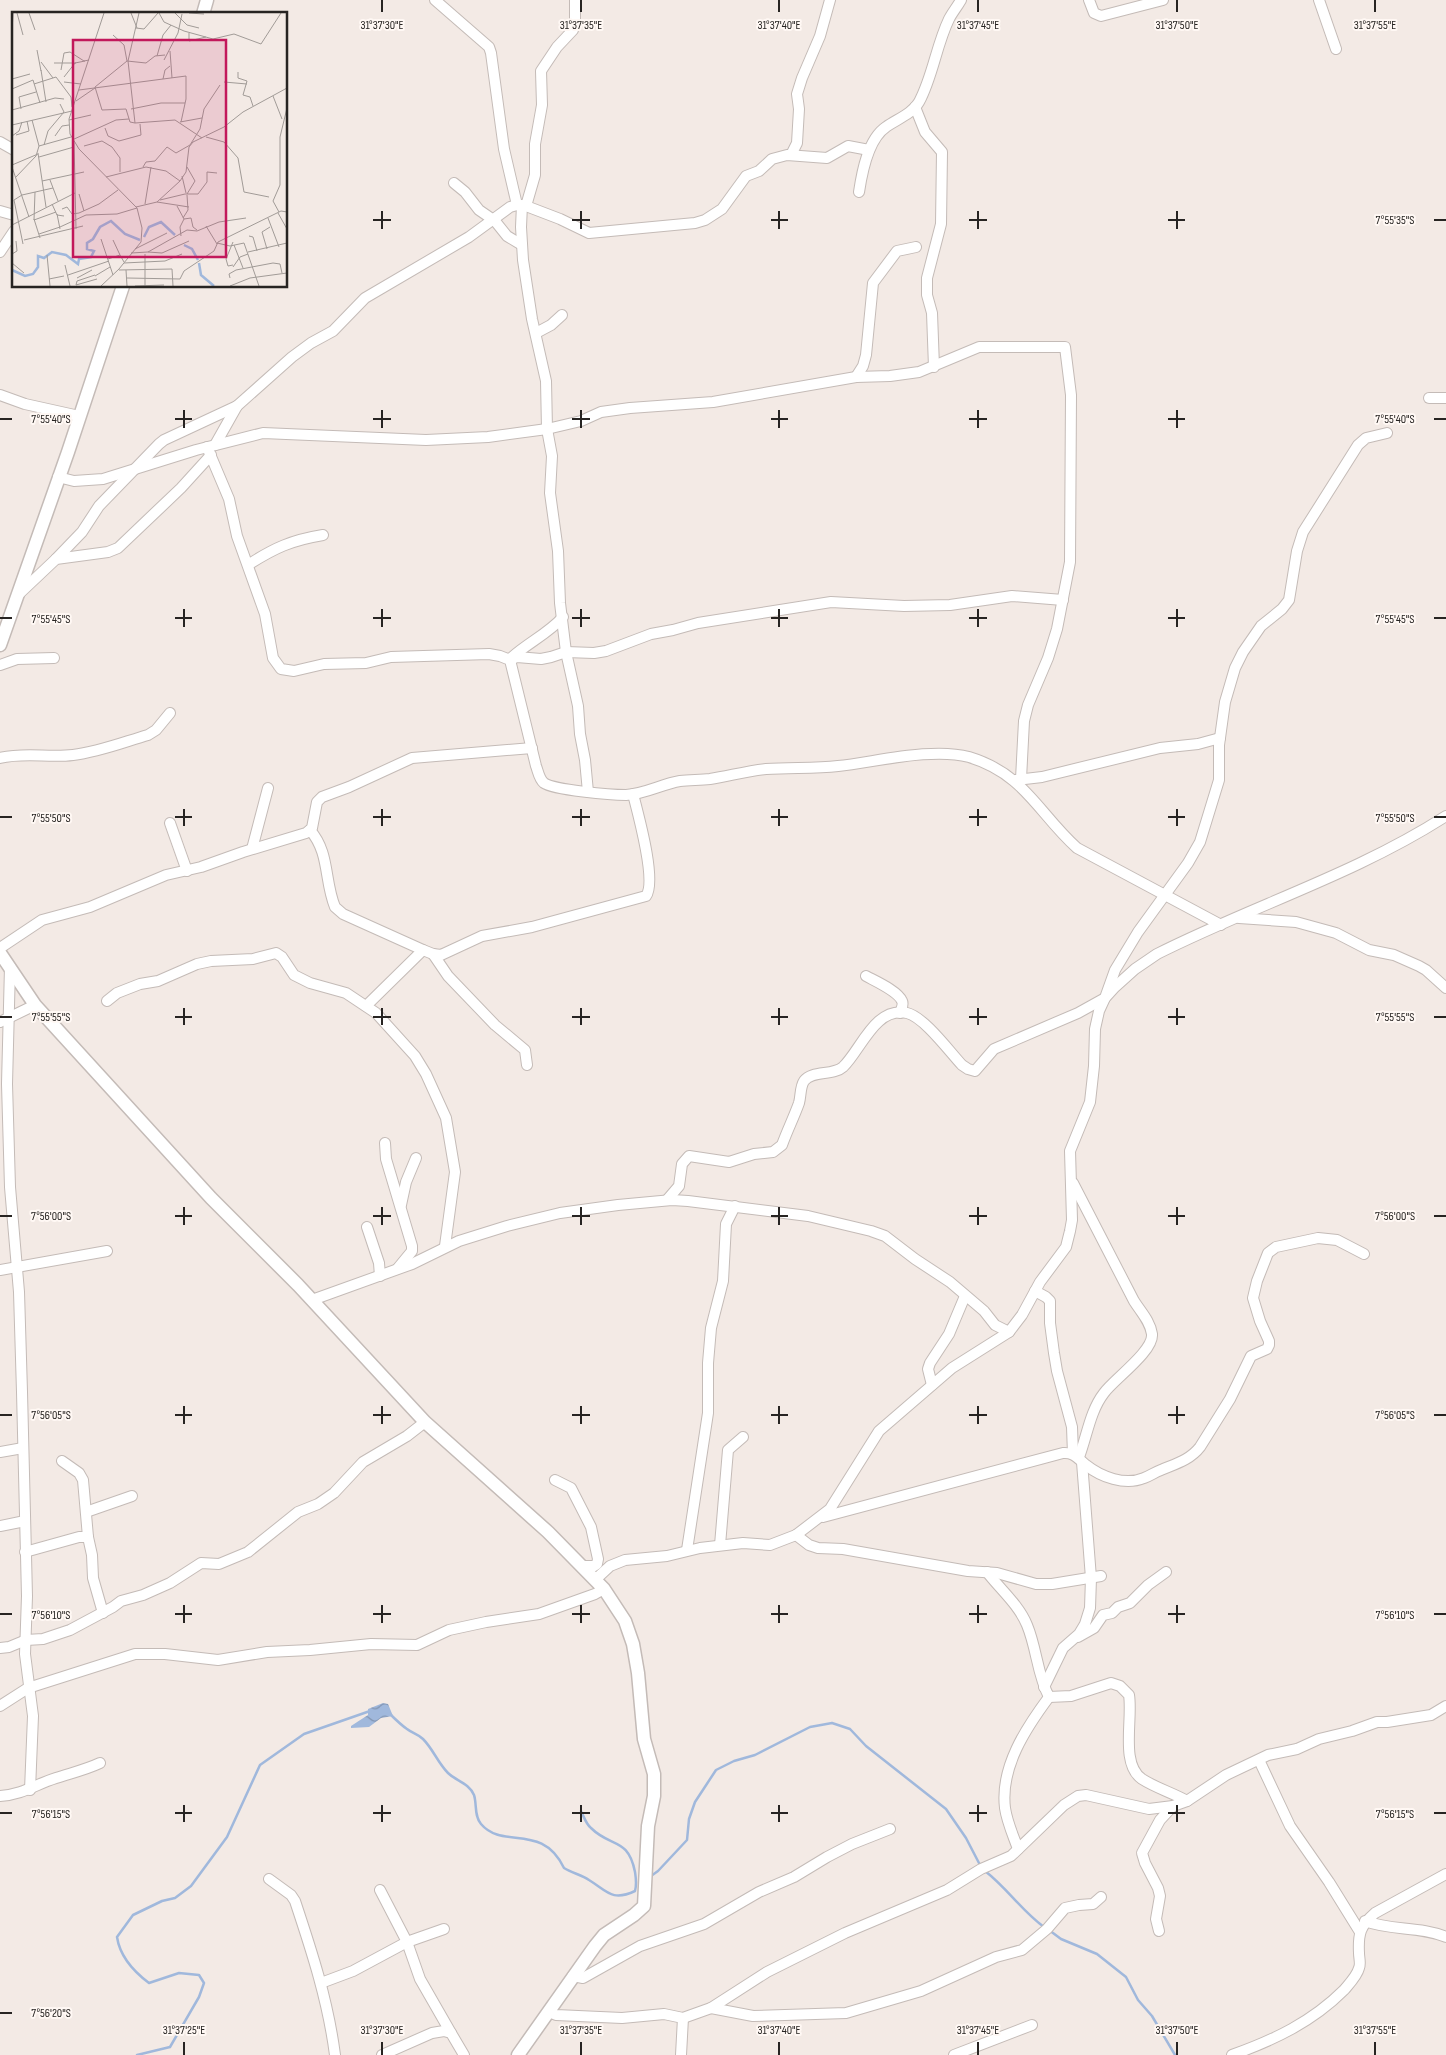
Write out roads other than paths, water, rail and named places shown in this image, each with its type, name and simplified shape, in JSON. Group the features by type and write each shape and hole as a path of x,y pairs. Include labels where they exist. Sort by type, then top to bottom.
{"street":[{"path":"435,0 489,47 504,149 522,206 522,245 536,333 546,381 547,429 552,456 550,493 558,551 560,603 566,652 578,706 588,792"},
{"path":"522,206 535,174 535,144 542,105 541,71 557,47 573,30 575,21 573,6 575,0"},
{"path":"791,155 797,143 799,109 797,94 820,36 830,0"},
{"path":"859,192 869,150 882,130 915,107 933,69 949,19 961,0"},
{"path":"1088,0 1094,13 1101,16 1163,0"},
{"path":"1319,0 1336,49"},
{"path":"915,107 925,132 942,152 941,224 927,278 927,295 932,313 934,366"},
{"path":"0,142 12,149"},
{"path":"17,595 82,532 99,506 164,440 237,406 292,357 311,343 333,331 365,298 443,253 493,220 510,206 522,206 589,233 694,223 705,220 722,209 746,176 759,171 772,159 791,155 830,157 848,146 869,150"},
{"path":"454,183 507,236 522,245"},
{"path":"0,252 12,234"},
{"path":"856,377 863,366 866,355 873,283 897,251 916,247"},
{"path":"0,644 121,288"},
{"path":"536,333 551,325 562,315"},
{"path":"58,477 74,481 103,479 262,433 426,440 488,437 547,429 581,421 601,412 620,409 713,402 856,377 906,375 919,372 979,347 1065,347 1071,395 1070,562 1063,600 1048,658 1028,705 1024,721 1018,780"},
{"path":"0,395 25,404 79,416"},
{"path":"1429,398 1446,398"},
{"path":"56,559 108,552 118,548 181,488 211,449 237,406"},
{"path":"598,1559 625,1560 667,1556 687,1550 743,1543 770,1545 796,1535 830,1510 879,1431 952,1368 1009,1332 1022,1315 1052,1264 1066,1247 1072,1220 1070,1151 1090,1102 1094,1066 1095,1029 1099,1011 1115,970 1138,932 1188,863 1200,842 1219,780 1220,738 1224,702 1235,668 1256,632 1289,600 1297,551 1307,524 1358,446 1366,438 1387,432"},
{"path":"211,449 229,498 235,526 265,614 274,663 284,671 300,671 324,664 366,663 401,656 489,654 510,660 518,656 546,658 566,652 594,653 651,634 698,623 831,602 904,606 950,605 1012,596 1063,600"},
{"path":"248,565 272,549 299,539 324,535"},
{"path":"510,660 520,650 556,625 563,617"},
{"path":"0,665 17,659 54,658"},
{"path":"510,660 539,775 544,783 588,792 633,794 671,783 710,779 752,771 830,767 898,757 951,754 981,762 1018,780 1063,836 1077,848 1221,925"},
{"path":"0,758 18,755 48,757 95,751 148,735 156,730 170,713"},
{"path":"1018,780 1068,772 1160,748 1198,744 1220,738"},
{"path":"0,948 42,920 90,907 166,875 187,871 252,849 297,837 312,828 318,802 322,797 350,787 412,758 532,748"},
{"path":"252,849 268,788"},
{"path":"310,830 319,840 335,907 343,914 428,952 448,952 482,936 532,927 646,896 649,892 650,884 647,856 633,794"},
{"path":"668,1200 679,1186 682,1164 689,1156 729,1162 779,1149 782,1146 799,1102 804,1081 809,1076 835,1072 842,1068 879,1021 900,1013 907,1013 918,1018 962,1065 975,1071 994,1049 1064,1019 1105,998 1135,969 1157,954 1354,865 1425,829 1446,816"},
{"path":"170,823 187,871"},
{"path":"1237,918 1296,922 1336,933 1369,950 1394,955 1419,966 1446,988"},
{"path":"366,1006 428,952"},
{"path":"428,952 495,1025 525,1050 527,1065"},
{"path":"0,953 35,1005 211,1198 312,1300 425,1422 548,1532 600,1584 625,1621 630,1632 638,1672 644,1739 655,1782 646,1855 644,1906 604,1935 572,1976 518,2055"},
{"path":"107,1001 117,993 140,984 158,981 197,964 211,961 253,959 276,953 282,957 294,975 346,993 366,1006 384,1021 415,1056 431,1083 446,1118 455,1172 445,1246"},
{"path":"10,967 4,1021 10,1187 19,1304 26,1521 26,1640 28,1688 32,1704 30,1790"},
{"path":"866,976 901,998 903,1005 900,1013"},
{"path":"4,1021 35,1005"},
{"path":"385,1143 386,1159 412,1246 412,1251 397,1270"},
{"path":"400,1205 406,1182 416,1158"},
{"path":"1071,1180 1134,1300 1145,1317 1152,1336 1151,1342 1129,1369 1101,1397 1094,1411 1078,1458"},
{"path":"312,1300 343,1287 397,1270 445,1246 507,1226 560,1213 668,1200 735,1206 808,1216 885,1236 950,1282 984,1311 995,1325 1009,1332"},
{"path":"687,1550 708,1413 708,1363 711,1328 723,1282 726,1224 735,1206"},
{"path":"367,1227 379,1263 380,1276"},
{"path":"820,1518 1063,1453 1078,1458 1106,1476 1126,1481 1144,1478 1195,1454 1230,1399 1251,1356 1267,1349 1269,1345 1270,1341 1260,1321 1253,1298 1257,1281 1268,1253 1276,1247 1318,1238 1336,1240 1364,1254"},
{"path":"0,1270 107,1251"},
{"path":"1018,1848 1005,1810 1004,1799 1009,1769 1017,1746 1047,1692 1063,1648 1079,1634 1085,1624 1096,1577 1072,1427 1056,1371 1050,1324 1050,1301 1035,1291"},
{"path":"932,1384 928,1369 930,1363 949,1334 965,1296"},
{"path":"0,1648 10,1647 26,1640 43,1639 57,1635 103,1613 121,1601 143,1595 164,1586 201,1562 219,1564 248,1552 298,1512 318,1504 334,1493 363,1462 407,1436 425,1422"},
{"path":"720,1545 728,1450 743,1438"},
{"path":"0,1452 23,1448"},
{"path":"62,1461 82,1476 93,1578 103,1613"},
{"path":"554,1480 571,1488 591,1527 598,1559 597,1564 594,1566 582,1566"},
{"path":"86,1512 132,1496"},
{"path":"0,1526 26,1521"},
{"path":"796,1535 809,1545 818,1548 844,1549 968,1571 1005,1574 1036,1584 1096,1577"},
{"path":"25,1552 78,1537 88,1537"},
{"path":"0,1706 28,1688 135,1654 166,1654 218,1660 266,1652 372,1644 417,1645 459,1627 539,1614 595,1594 610,1566 625,1560"},
{"path":"987,1572 1020,1612 1027,1624 1047,1692"},
{"path":"1073,1640 1094,1628 1103,1616 1112,1613 1118,1607 1130,1603 1148,1585 1166,1572"},
{"path":"1047,1692 1071,1696 1112,1683 1120,1686 1129,1695 1130,1761 1134,1773 1143,1780 1187,1801"},
{"path":"549,2012 556,2015 622,2018 664,2014 683,2018 711,2008 767,1972 844,1933 947,1890 981,1869 1011,1856 1064,1805 1082,1795 1149,1809 1173,1806 1187,1801 1226,1775 1268,1755 1297,1749 1319,1739 1352,1732 1376,1722 1431,1715 1446,1706"},
{"path":"1259,1760 1290,1826 1329,1882 1360,1932"},
{"path":"0,1796 30,1790 42,1783 80,1772 100,1763"},
{"path":"1159,1931 1156,1919 1160,1896 1142,1853 1160,1820 1173,1806"},
{"path":"572,1976 583,1978 640,1946 704,1924 759,1892 794,1877 827,1856 890,1829"},
{"path":"1232,2055 1267,2043 1286,2033 1310,2019 1338,1996 1360,1967 1360,1932 1365,1921 1375,1913 1446,1874"},
{"path":"268,1879 291,1895 295,1901 322,1983 332,2029 335,2055"},
{"path":"380,1890 407,1942 420,1980 464,2055"},
{"path":"711,2008 753,2016 846,2013 921,1991 996,1957 1022,1950 1047,1929 1065,1908 1094,1904 1101,1897"},
{"path":"1365,1921 1378,1926 1432,1932 1446,1937"},
{"path":"322,1983 353,1971 407,1942 444,1929"},
{"path":"681,2055 683,2018"},
{"path":"954,2055 1032,2025"},
{"path":"382,2055 432,2033 444,2031 451,2033"}],"water":[{"path":"383,1703 388,1704 393,1716 381,1718 369,1727 351,1728 351,1726 368,1715 368,1709"}],"waterway":[{"path":"137,2055 170,2047 199,1997 204,1983 199,1975 179,1973 149,1983 128,1963 121,1951 117,1937 133,1915 162,1901 175,1898 191,1886 227,1837 260,1765 304,1734 370,1711"},
{"path":"390,1714 423,1739 448,1773 472,1791 479,1821 490,1831 545,1845 555,1854 564,1868 586,1878 610,1894 621,1895 635,1891 635,1872 628,1853 618,1844 598,1834 591,1828 581,1811"},
{"path":"651,1876 687,1840 689,1819 695,1802 716,1770 734,1761 755,1755 810,1727 832,1723 850,1729 866,1746 946,1809 966,1838 980,1865"},
{"path":"985,1871 1044,1927"},
{"path":"1049,1930 1061,1939 1097,1954 1126,1977 1138,2000 1152,2016 1175,2055"}]}
